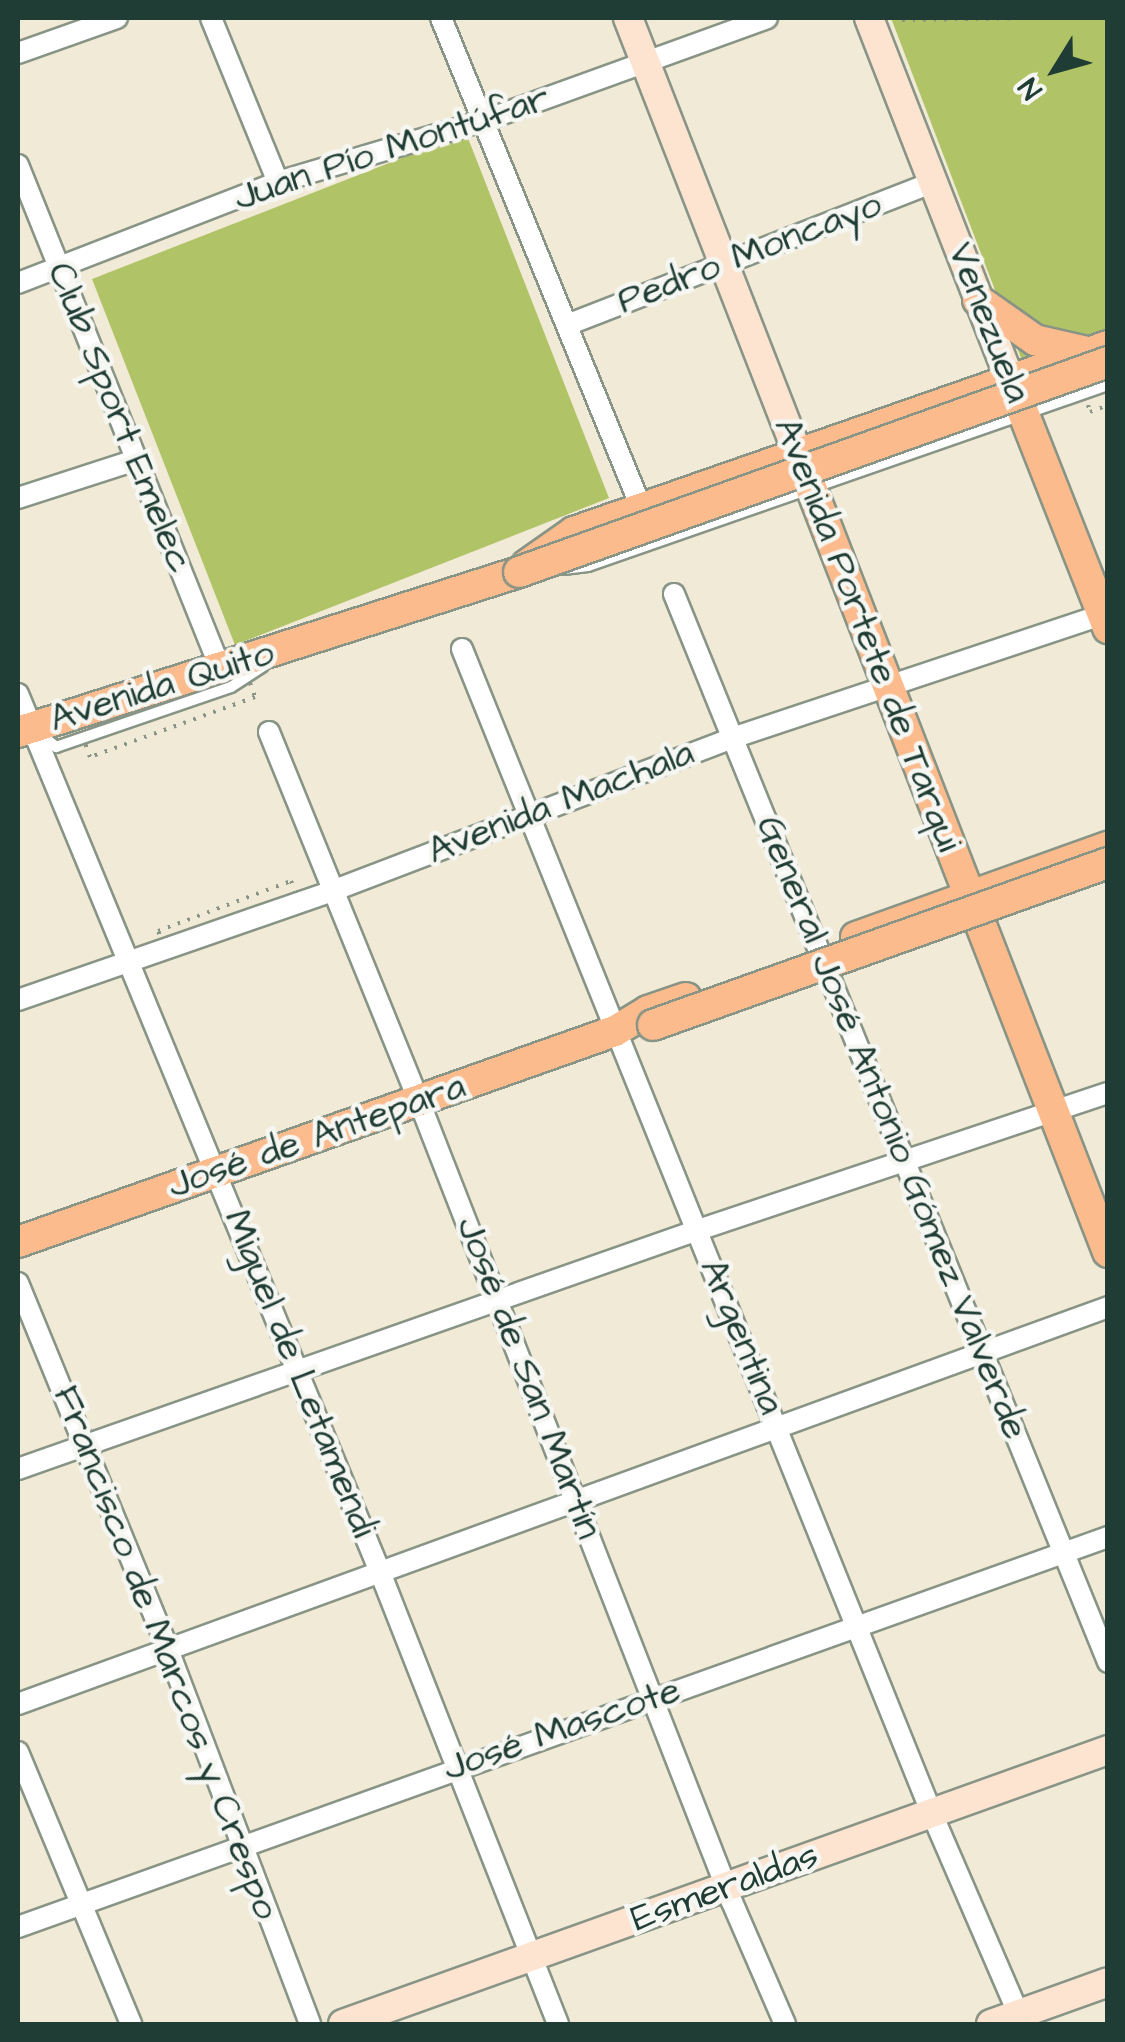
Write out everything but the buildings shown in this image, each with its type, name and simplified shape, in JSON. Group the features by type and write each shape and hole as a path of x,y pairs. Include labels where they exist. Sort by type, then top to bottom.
{"main road":[{"name":"Avenida Portete de Tarqui","path":"628,18 1108,1252"},
{"name":"Venezuela","path":"869,18 1106,618"},
{"path":"978,300 1034,340 1102,354"},
{"name":"Avenida Quito","path":"517,573 574,532 1010,379 1102,354"},
{"name":"Avenida Quito","path":"22,724 221,670 517,573 1102,354"},
{"name":"José de Antepara","path":"615,1031 648,1011 1108,847"},
{"name":"José de Antepara","path":"18,1242 615,1031 653,1025 1108,863"},
{"name":"Esmeraldas","path":"343,2024 533,1965 729,1895 934,1820 1108,1750"},
{"name":"Esmeraldas","path":"934,1820 1108,1763"},
{"name":"Esmeraldas","path":"394,2024 533,1965"},
{"path":"1026,2021 1108,1982"},
{"path":"991,2024 1026,2021 1108,1998"}],"street":[{"path":"18,53 117,18"},
{"path":"211,18 278,182"},
{"path":"441,18 641,508"},
{"name":"Juan Pío Montúfar","path":"18,283 278,182 483,120 767,18"},
{"name":"Club Sport Emelec","path":"18,165 221,670"},
{"name":"Pedro Moncayo","path":"566,325 933,182"},
{"path":"18,498 136,460"},
{"name":"General José Antonio Gómez Valverde","path":"674,594 1108,1662"},
{"name":"Avenida Machala","path":"18,1000 332,891 732,738 1106,618"},
{"name":"Argentina","path":"462,649 934,1820 1026,2021"},
{"name":"Miguel de Letamendi","path":"18,694 22,724 130,960 380,1572 558,2024"},
{"name":"José de San Martín","path":"269,732 419,1101 729,1895 786,2024"},
{"path":"18,1469 698,1230 1108,1093"},
{"name":"Francisco de Marcos y Crespo","path":"18,1283 167,1647 310,2024"},
{"path":"18,1704 167,1647 778,1431 1108,1307"},
{"name":"José Mascote","path":"18,1927 456,1767 1108,1537"},
{"path":"18,1752 130,2024"}],"lane":[{"name":"Avenida Quito","path":"517,573 588,566 1108,385"},
{"name":"Avenida Quito","path":"22,724 56,747 231,687 293,647"}],"path":[{"path":"902,20 1024,18"},
{"path":"1090,412 1108,406"}],"green space":[{"path":"891,18 1107,18 1107,336 1024,366"},
{"path":"466,133 609,498 235,645 92,279"}]}
